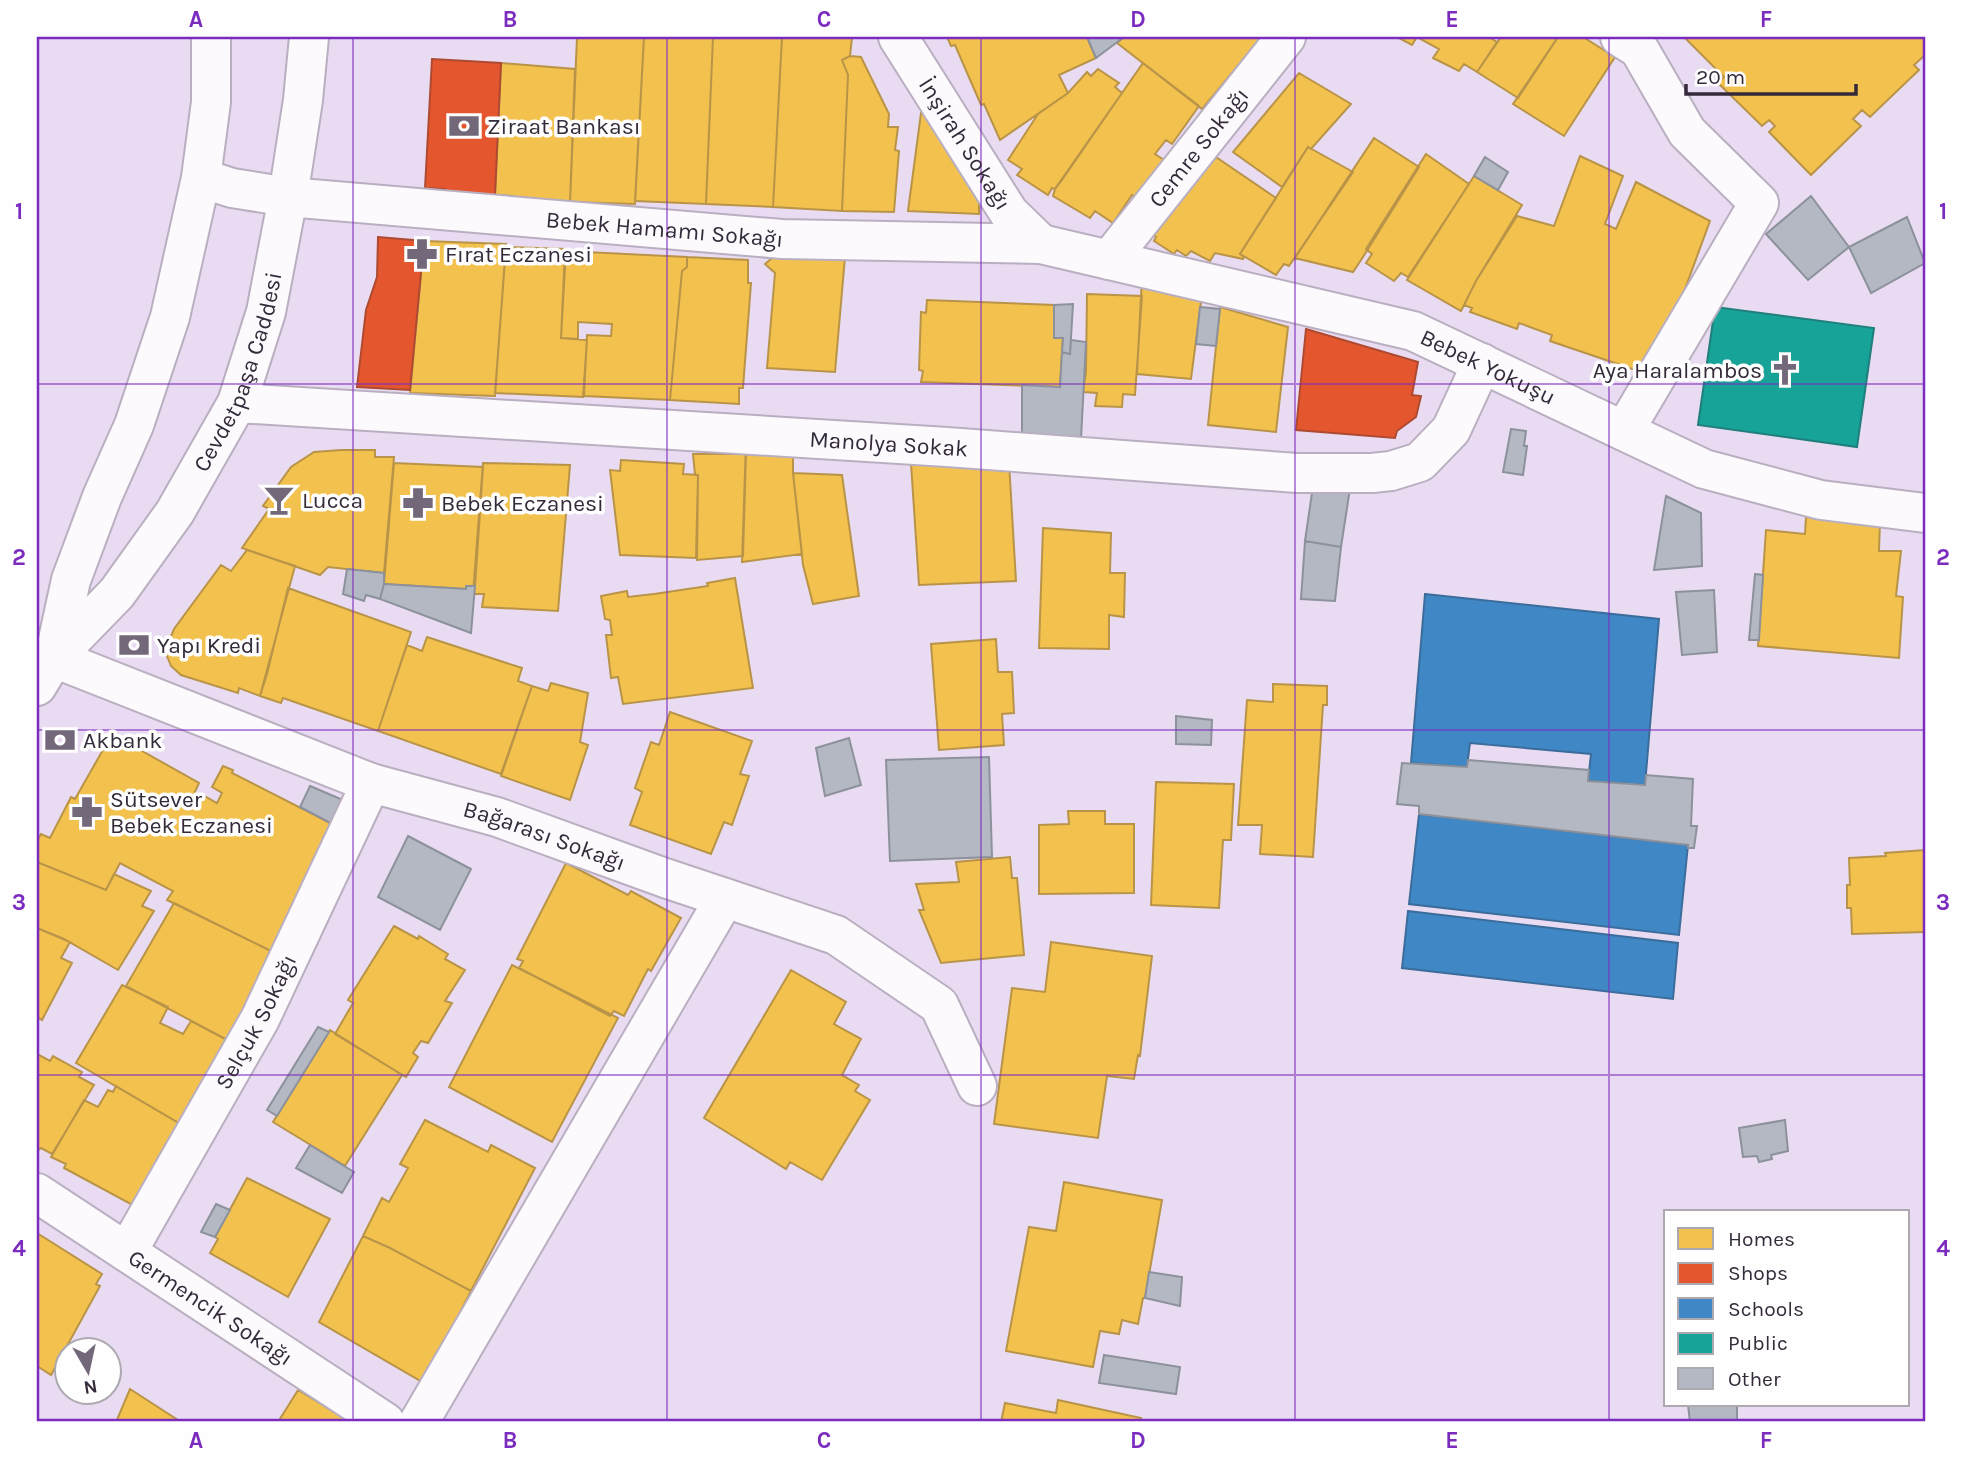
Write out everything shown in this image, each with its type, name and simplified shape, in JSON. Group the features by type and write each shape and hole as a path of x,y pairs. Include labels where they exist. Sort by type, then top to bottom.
{"street":[{"path":"46,672 71,580 102,497 134,425 170,317 201,178 211,102 211,37"},
{"name":"Cevdetpaşa Caddesi","path":"46,672 125,583 175,512 237,404 266,312 288,197 303,100 309,37"},
{"name":"İnşirah Sokağı","path":"898,37 1009,213 1041,244"},
{"name":"Cemre Sokağı","path":"1109,260 1286,37"},
{"path":"1624,431 1759,203 1687,132 1637,41"},
{"name":"Bebek Hamamı Sokağı","path":"201,178 232,188 288,197 782,239 1041,244"},
{"name":"Bebek Yokuşu","path":"1041,244 1413,331 1704,469 1821,500 1925,513"},
{"name":"Manolya Sokak","path":"237,404 960,448 1297,473 1372,472 1391,471 1420,462 1451,430 1482,363"},
{"name":"Bağarası Sokağı","path":"46,672 371,783 497,817 665,878 836,935 939,1005 977,1086"},
{"name":"Selçuk Sokağı","path":"127,1252 260,1020 371,783"},
{"path":"419,1422 726,898"},
{"name":"Germencik Sokağı","path":"37,1193 385,1422"}],"building: Homes":[{"path":"577,37 644,37 635,204 570,202"},
{"path":"644,37 713,37 706,204 635,201"},
{"path":"713,37 782,37 773,207 706,204"},
{"path":"782,37 852,37 850,56 842,60 848,75 842,211 773,207"},
{"path":"947,37 1087,37 1096,58 1059,75 1068,93 1000,140 984,104 981,105 955,45 951,46"},
{"path":"1124,37 1262,37 1202,109 1117,43"},
{"path":"1397,37 1417,37 1412,45"},
{"path":"1417,37 1489,37 1497,42 1477,72 1464,64 1459,71 1433,58 1439,49"},
{"path":"1501,37 1558,37 1518,98 1477,72"},
{"path":"1558,37 1583,37 1615,57 1564,136 1513,104"},
{"path":"1684,37 1925,37 1925,55 1914,65 1919,70 1870,117 1862,110 1853,119 1861,126 1811,175 1769,132 1775,126 1769,120 1762,126 1718,83 1724,77"},
{"path":"850,56 861,57 889,114 888,127 898,127 895,150 899,151 894,212 842,211 848,75 842,60"},
{"path":"501,63 575,69 570,202 554,200 554,206 512,202 513,196 495,195"},
{"path":"1143,63 1199,106 1172,144 1166,140 1155,154 1164,160 1138,199 1132,195 1113,223 1095,211 1090,218 1053,196 1055,189"},
{"path":"1098,69 1119,83 1115,87 1122,93 1062,180 1048,195 1017,175 1022,169 1008,160 1038,114 1068,93 1087,72 1091,76"},
{"path":"1299,73 1351,104 1311,149 1308,147 1282,187 1233,152"},
{"path":"927,108 979,180 979,214 908,211 921,113"},
{"path":"1374,138 1419,167 1363,257 1353,272 1295,258"},
{"path":"1308,147 1353,172 1289,266 1284,264 1276,275 1240,254"},
{"path":"1426,154 1469,184 1408,277 1401,273 1394,281 1366,263 1372,254 1366,249"},
{"path":"1213,155 1276,198 1240,254 1243,259 1215,253 1210,261 1191,251 1186,256 1177,250 1174,254 1154,241 1156,237 1149,233"},
{"path":"1580,156 1623,176 1605,224 1616,229 1636,182 1710,221 1653,376 1550,341 1552,335 1519,323 1517,329 1470,312 1472,308 1464,305 1517,216 1554,226"},
{"path":"1474,176 1522,205 1461,311 1407,280"},
{"path":"424,241 506,244 495,396 410,393"},
{"path":"790,243 845,257 835,372 767,368 775,273 765,264"},
{"path":"506,247 566,249 561,338 587,340 583,397 495,393"},
{"path":"565,251 687,257 687,267 682,271 670,400 584,396 587,335 611,336 612,324 578,322 578,339 561,338"},
{"path":"687,257 748,260 748,283 751,283 743,388 739,388 739,404 670,400 682,271 687,267"},
{"path":"1142,277 1202,294 1191,379 1137,374"},
{"path":"1087,294 1142,296 1135,395 1123,394 1122,407 1095,406 1097,393 1083,392 1086,372"},
{"path":"927,300 1054,305 1054,338 1063,338 1060,387 921,382 921,312 926,313"},
{"path":"1220,307 1288,327 1276,432 1208,425"},
{"path":"746,443 793,445 793,473 802,554 742,562"},
{"path":"910,448 1009,462 1016,581 919,585"},
{"path":"375,450 375,457 394,457 384,573 328,567 320,575 242,548 269,509 263,506 291,467 314,452"},
{"path":"693,454 746,454 743,556 697,560 698,475 695,475"},
{"path":"621,460 684,464 683,474 698,475 696,558 620,555 610,470 620,471"},
{"path":"394,463 483,467 475,586 466,586 466,589 384,584"},
{"path":"483,463 570,465 558,611 482,607 484,594 473,594"},
{"path":"793,473 842,475 859,596 813,604 803,565"},
{"path":"1806,517 1880,522 1879,551 1901,551 1896,596 1903,597 1899,658 1758,646 1766,530 1805,534"},
{"path":"1043,528 1111,533 1110,573 1125,573 1124,617 1109,615 1109,649 1039,648"},
{"path":"247,550 295,566 260,696 239,688 238,693 181,675 171,666 165,651 174,629 221,565 231,571"},
{"path":"735,578 753,688 623,704 618,677 611,678 606,635 612,635 610,620 605,619 601,596 627,591 628,597 654,594 708,586 707,583"},
{"path":"288,588 411,632 378,731 283,698 281,703 260,696"},
{"path":"427,637 522,668 518,681 532,686 501,774 378,731 407,645 422,651"},
{"path":"996,639 998,672 1012,672 1014,713 1002,714 1004,745 939,750 931,644"},
{"path":"551,683 588,693 580,742 588,745 570,800 501,776 532,686 548,691"},
{"path":"1273,684 1327,686 1327,705 1323,705 1313,857 1260,854 1262,825 1238,825 1247,700 1273,702"},
{"path":"670,712 752,741 740,774 749,776 732,825 724,822 711,854 630,825 642,792 635,788 651,742 659,745"},
{"path":"112,734 199,783 193,796 198,799 201,794 217,803 222,793 212,787 223,766 342,829 275,953 167,900 173,891 120,863 106,890 37,862 37,841 41,834 50,838 71,797 75,799"},
{"path":"1156,782 1234,784 1231,840 1223,840 1219,908 1151,905"},
{"path":"1068,811 1105,811 1105,824 1134,824 1134,893 1039,894 1039,825 1069,824"},
{"path":"1925,850 1925,932 1852,934 1851,908 1847,908 1849,858"},
{"path":"1010,857 1012,878 1017,878 1024,955 941,963 919,910 924,910 916,884 959,882 956,862"},
{"path":"37,862 106,890 114,874 151,891 142,906 154,911 118,970 64,939 37,928"},
{"path":"566,863 628,895 631,891 681,918 651,971 648,969 624,1016 614,1011 610,1016 519,968 523,961 517,959"},
{"path":"174,903 285,958 231,1042 126,986"},
{"path":"394,926 418,939 419,936 448,954 445,959 465,970 445,1001 452,1003 428,1043 421,1041 413,1053 418,1057 406,1077 335,1034 353,1003 348,1000"},
{"path":"37,928 70,942 61,958 72,963 42,1020 37,1017"},
{"path":"1051,942 1152,956 1140,1056 1138,1055 1134,1079 1107,1076 1098,1138 994,1124 1012,988 1045,992"},
{"path":"512,965 618,1018 552,1142 449,1087"},
{"path":"791,970 846,1002 834,1024 861,1039 842,1075 859,1085 855,1091 870,1100 822,1180 790,1162 786,1169 704,1118"},
{"path":"122,985 168,1007 160,1023 183,1034 191,1021 231,1042 184,1126 76,1063"},
{"path":"330,1030 402,1075 345,1166 273,1122"},
{"path":"37,1054 50,1061 53,1056 82,1072 79,1077 94,1085 52,1154 41,1148 37,1151"},
{"path":"116,1086 184,1126 138,1208 64,1168 66,1164 51,1157 84,1100 98,1107 108,1090 113,1092"},
{"path":"425,1120 488,1152 491,1145 535,1168 471,1291 363,1236 382,1198 389,1202 408,1168 400,1164"},
{"path":"247,1178 330,1219 288,1297 210,1253 218,1239 215,1237"},
{"path":"1064,1182 1162,1200 1138,1324 1122,1320 1119,1334 1100,1331 1093,1367 1006,1351 1029,1227 1056,1231"},
{"path":"37,1233 102,1274 96,1284 100,1286 72,1336 52,1336 51,1375 37,1366"},
{"path":"363,1236 471,1291 424,1383 319,1322"},
{"path":"130,1389 181,1422 116,1422"},
{"path":"298,1390 351,1422 278,1422"},
{"path":"1058,1400 1141,1418 1140,1422 1001,1422 1005,1403 1056,1413"}],"building: Shops":[{"name":"Ziraat Bankası","path":"432,59 501,63 495,195 445,195 445,189 425,188"},
{"path":"378,237 424,241 410,390 357,387 366,310 377,277"},
{"path":"1306,329 1418,362 1412,395 1421,396 1416,417 1397,431 1395,438 1296,430"}],"building: Schools":[{"path":"1425,594 1659,619 1645,785 1588,781 1591,754 1470,743 1467,767 1411,763"},
{"path":"1419,814 1688,845 1679,935 1409,904"},
{"path":"1408,911 1678,943 1673,999 1402,968"}],"building: Public":[{"path":"1715,307 1874,328 1857,447 1698,425"}],"building: Other":[{"path":"1087,37 1124,37 1096,58"},
{"path":"1485,157 1508,172 1498,190 1474,176"},
{"path":"1811,196 1849,247 1808,280 1766,234"},
{"path":"1907,217 1925,263 1871,293 1849,247"},
{"path":"1073,304 1070,354 1062,352 1063,338 1054,338 1054,305"},
{"path":"1200,307 1220,309 1216,346 1196,344"},
{"path":"1071,340 1086,342 1081,439 1022,436 1022,385 1060,387 1062,352 1070,354"},
{"path":"1511,429 1526,431 1523,475 1503,472"},
{"path":"1314,479 1351,482 1341,547 1305,541"},
{"path":"1666,496 1701,513 1702,566 1654,570"},
{"path":"1305,541 1341,547 1335,601 1301,599"},
{"path":"347,569 384,573 380,599 366,595 364,601 343,594"},
{"path":"1755,574 1763,575 1759,640 1749,640"},
{"path":"384,584 466,589 466,586 475,586 471,633 380,599"},
{"path":"1714,590 1717,652 1682,655 1676,592"},
{"path":"1176,716 1212,720 1211,745 1176,744"},
{"path":"849,738 861,785 825,796 816,748"},
{"path":"989,757 992,857 890,861 886,760"},
{"path":"1468,760 1589,770 1588,781 1645,785 1646,775 1693,779 1691,826 1697,826 1694,848 1688,848 1688,845 1419,814 1419,806 1397,804 1402,763 1467,767"},
{"path":"310,786 350,803 338,827 300,807"},
{"path":"408,836 471,869 440,930 378,897"},
{"path":"318,1027 329,1032 277,1116 267,1110"},
{"path":"1785,1120 1788,1151 1771,1155 1772,1159 1759,1162 1757,1156 1743,1157 1739,1128"},
{"path":"310,1145 354,1172 342,1193 296,1168"},
{"path":"216,1204 230,1210 215,1237 201,1232"},
{"path":"1149,1272 1182,1277 1180,1306 1145,1298"},
{"path":"1104,1355 1180,1367 1176,1394 1099,1383"},
{"path":"1688,1406 1737,1406 1737,1422 1690,1422"}],"place":[{"name":"Ziraat Bankası","path":"464,126"},
{"name":"Fırat Eczanesi","path":"422,254"},
{"name":"Aya Haralambos","path":"1785,370"},
{"name":"Lucca","path":"279,500"},
{"name":"Bebek Eczanesi","path":"418,503"},
{"name":"Yapı Kredi","path":"134,645"},
{"name":"Akbank","path":"60,740"},
{"name":"Sütsever Bebek Eczanesi","path":"87,812"}]}
